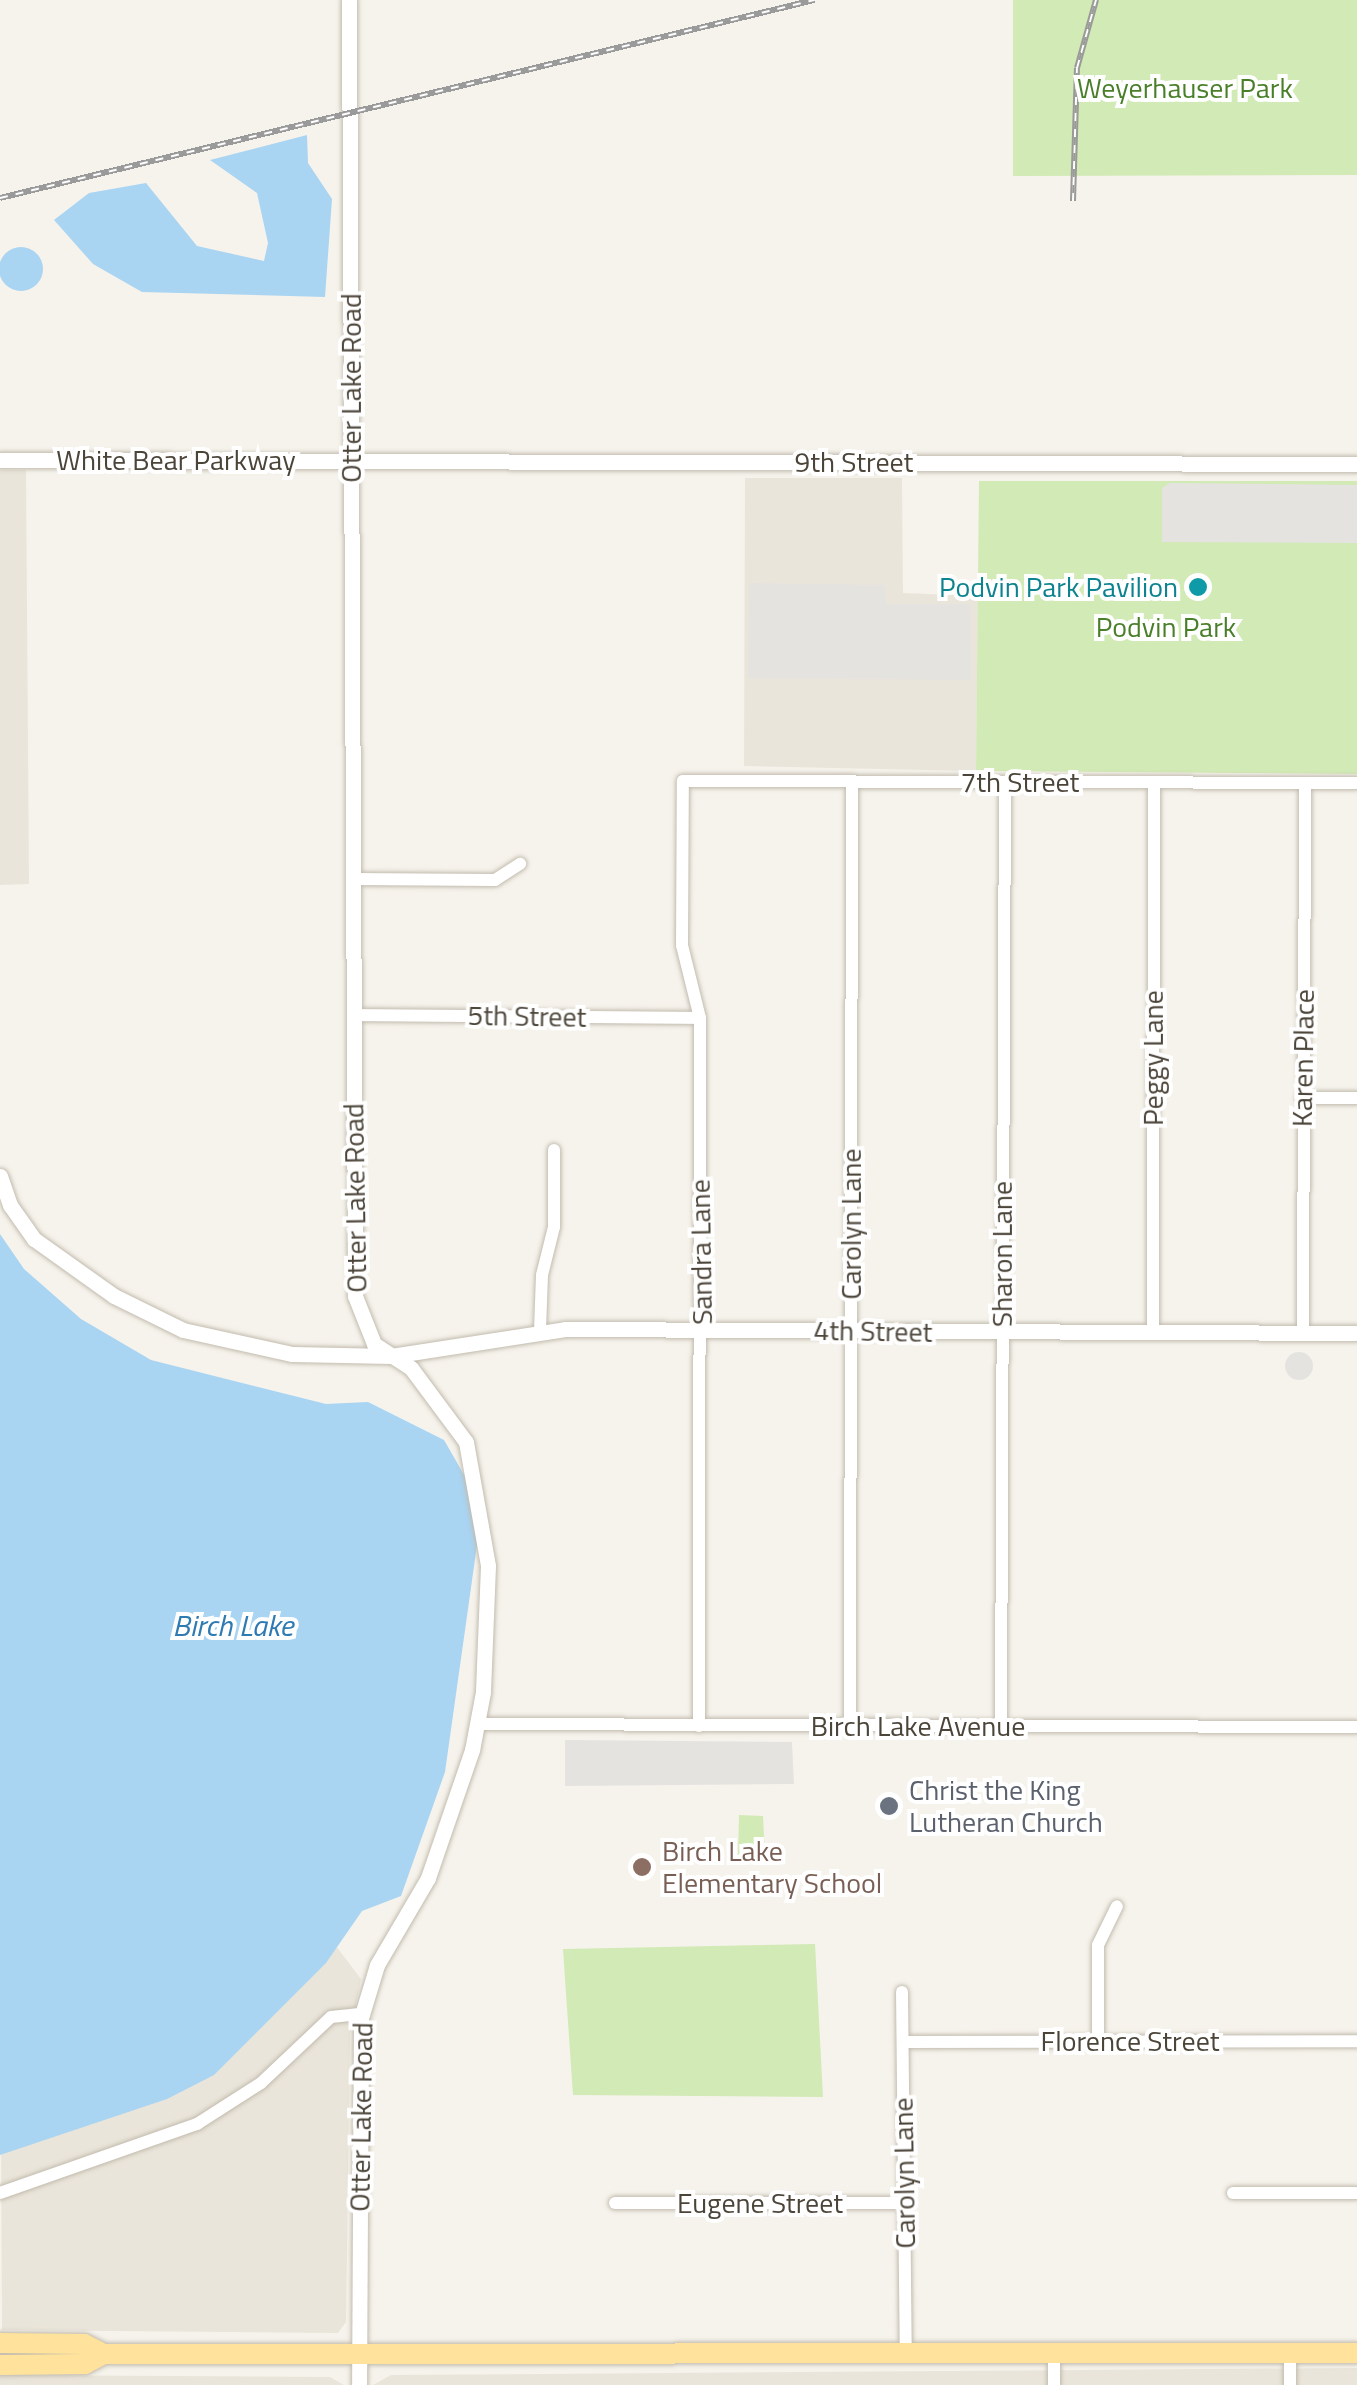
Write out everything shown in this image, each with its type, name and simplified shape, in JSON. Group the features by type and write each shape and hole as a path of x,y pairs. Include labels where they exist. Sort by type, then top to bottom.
{"main road":[{"path":"0,2343 84,2344 104,2354 1357,2353"},
{"path":"0,2365 84,2364 104,2354"}],"street":[{"name":"Otter Lake Road","path":"349,0 355,1296 363,1326 438,1398 462,1432 477,1474 488,1566 478,1724 428,1878 376,1965 362,2014 359,2385"},
{"name":"White Bear Parkway","path":"0,460 352,460"},
{"name":"9th Street","path":"352,460 1357,464"},
{"name":"7th Street","path":"682,782 1357,783"},
{"name":"Sandra Lane","path":"682,782 682,945 700,1018 698,1726"},
{"name":"Carolyn Lane","path":"850,1726 852,782"},
{"name":"Sharon Lane","path":"1002,1726 1005,782"},
{"name":"Peggy Lane","path":"1153,1333 1154,782"},
{"name":"Karen Place","path":"1303,1334 1305,783"},
{"path":"353,879 495,880 520,864"},
{"name":"5th Street","path":"354,1014 700,1018"},
{"path":"1302,1098 1357,1098"},
{"path":"540,1330 542,1275 554,1228 554,1150"},
{"name":"4th Street","path":"0,1176 10,1205 42,1246 158,1318 247,1348 391,1356 540,1330 1357,1333"},
{"name":"Birch Lake Avenue","path":"478,1724 1357,1726"},
{"path":"1098,2041 1098,1945 1117,1906"},
{"name":"Carolyn Lane","path":"902,1992 906,2354"},
{"path":"0,2193 191,2127 255,2088 331,2016 362,2014"},
{"name":"Florence Street","path":"902,2042 1357,2041"},
{"path":"1233,2193 1357,2193"},
{"name":"Eugene Street","path":"615,2202 904,2202"},
{"path":"1290,2353 1290,2385"},
{"path":"1054,2354 1054,2385"}],"shaded area":[{"path":"0,470 26,470 29,884 0,885"},
{"path":"745,478 902,478 903,593 978,596 976,771 744,766"},
{"path":"1170,483 1357,485 1357,543 1162,542 1162,488"},
{"path":"749,583 885,585 886,604 970,604 971,680 748,678"},
{"path":"1299,1352 1309,1356 1313,1366 1309,1376 1299,1380 1289,1376 1285,1366 1289,1356"},
{"path":"565,1740 792,1742 794,1784 565,1786"},
{"path":"0,1927 323,1929 361,1979 350,2035 346,2322 338,2333 2,2330"},
{"path":"1357,2368 1357,2385 373,2385 391,2375"},
{"path":"0,2375 330,2377 344,2385 0,2385"}],"green space":[{"name":"Weyerhauser Park","path":"1013,0 1357,0 1357,175 1013,176"},
{"name":"Podvin Park","path":"979,481 1357,481 1357,774 976,771"},
{"path":"739,1815 763,1816 765,1856 738,1856"},
{"path":"815,1944 823,2097 573,2095 563,1949"}],"water":[{"path":"307,135 308,163 332,199 325,297 142,292 93,264 54,220 89,193 146,183 197,246 264,261 268,243 257,193 210,160"},
{"path":"21,247 37,253 43,269 37,285 21,291 5,285 -1,269 5,253"},
{"name":"Birch Lake","path":"0,1234 24,1269 81,1319 151,1360 326,1404 368,1402 444,1440 467,1480 478,1538 445,1772 401,1896 362,1911 326,1963 214,2075 167,2099 0,2155"}],"railway":[{"path":"0,198 814,0"},
{"path":"1073,201 1077,68 1096,0"}],"place":[{"name":"Podvin Park Pavilion","path":"1198,587"},
{"name":"Christ the King Lutheran Church","path":"889,1806"},
{"name":"Birch Lake Elementary School","path":"642,1867"}]}
